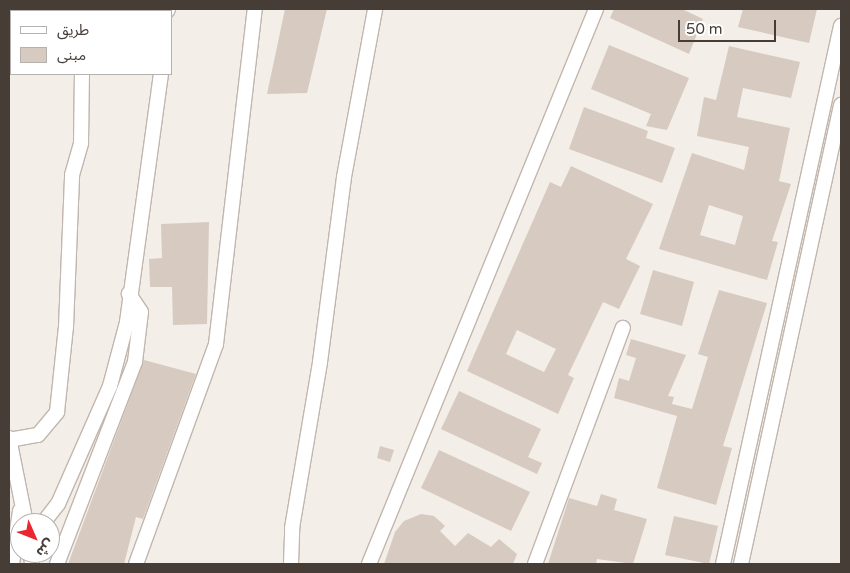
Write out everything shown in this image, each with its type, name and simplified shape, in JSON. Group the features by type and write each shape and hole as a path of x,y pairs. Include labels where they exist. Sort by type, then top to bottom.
{"street":[{"path":"136,564 216,344 255,9"},
{"path":"291,564 292,528 320,362 345,168 375,9"},
{"path":"368,564 596,9"},
{"path":"723,564 841,26"},
{"path":"23,513 9,439 38,435 57,412 66,327 72,175 81,143 82,75"},
{"path":"51,513 58,504 110,386 129,294 161,75"},
{"path":"741,564 841,105"},
{"path":"57,564 135,362 141,312 129,294"},
{"path":"535,564 623,328"},
{"path":"12,564 21,505"}],"building":[{"path":"285,9 327,9 307,93 267,94"},
{"path":"614,9 682,9 703,19 689,54 610,18"},
{"path":"743,9 817,9 809,43 738,27"},
{"path":"609,45 689,78 667,130 646,126 651,114 591,89"},
{"path":"729,46 800,62 791,98 743,88 737,117 790,128 779,181 791,184 772,241 778,242 767,280 659,249 692,153 744,170 749,147 697,136 704,97 716,100","holes":["709,205 743,216 735,245 700,235"]},
{"path":"584,107 648,131 646,138 675,148 662,183 569,149"},
{"path":"571,166 653,204 626,259 640,266 619,309 603,302 568,375 574,378 558,414 467,371 550,182 561,187","holes":["517,330 556,349 544,372 506,354"]},
{"path":"209,222 207,324 173,325 172,287 150,287 149,259 162,258 161,224"},
{"path":"653,270 694,282 682,326 640,314"},
{"path":"719,290 767,303 723,446 732,448 716,505 657,488 677,416 614,398 619,378 629,381 636,358 626,355 631,339 686,355 668,396 674,397 672,404 692,409 708,357 698,354"},
{"path":"144,360 196,374 143,519 136,517 124,564 68,564"},
{"path":"459,391 541,429 528,457 542,463 537,474 441,429"},
{"path":"380,446 394,450 390,462 377,458"},
{"path":"439,450 530,492 511,531 421,488"},
{"path":"601,494 617,499 614,510 647,519 633,564 597,559 596,564 548,564 569,498 597,506"},
{"path":"421,514 434,516 445,526 440,531 455,546 468,533 491,547 499,539 517,554 513,564 384,564 395,532 404,521"},
{"path":"674,516 718,526 709,564 665,555"}]}
